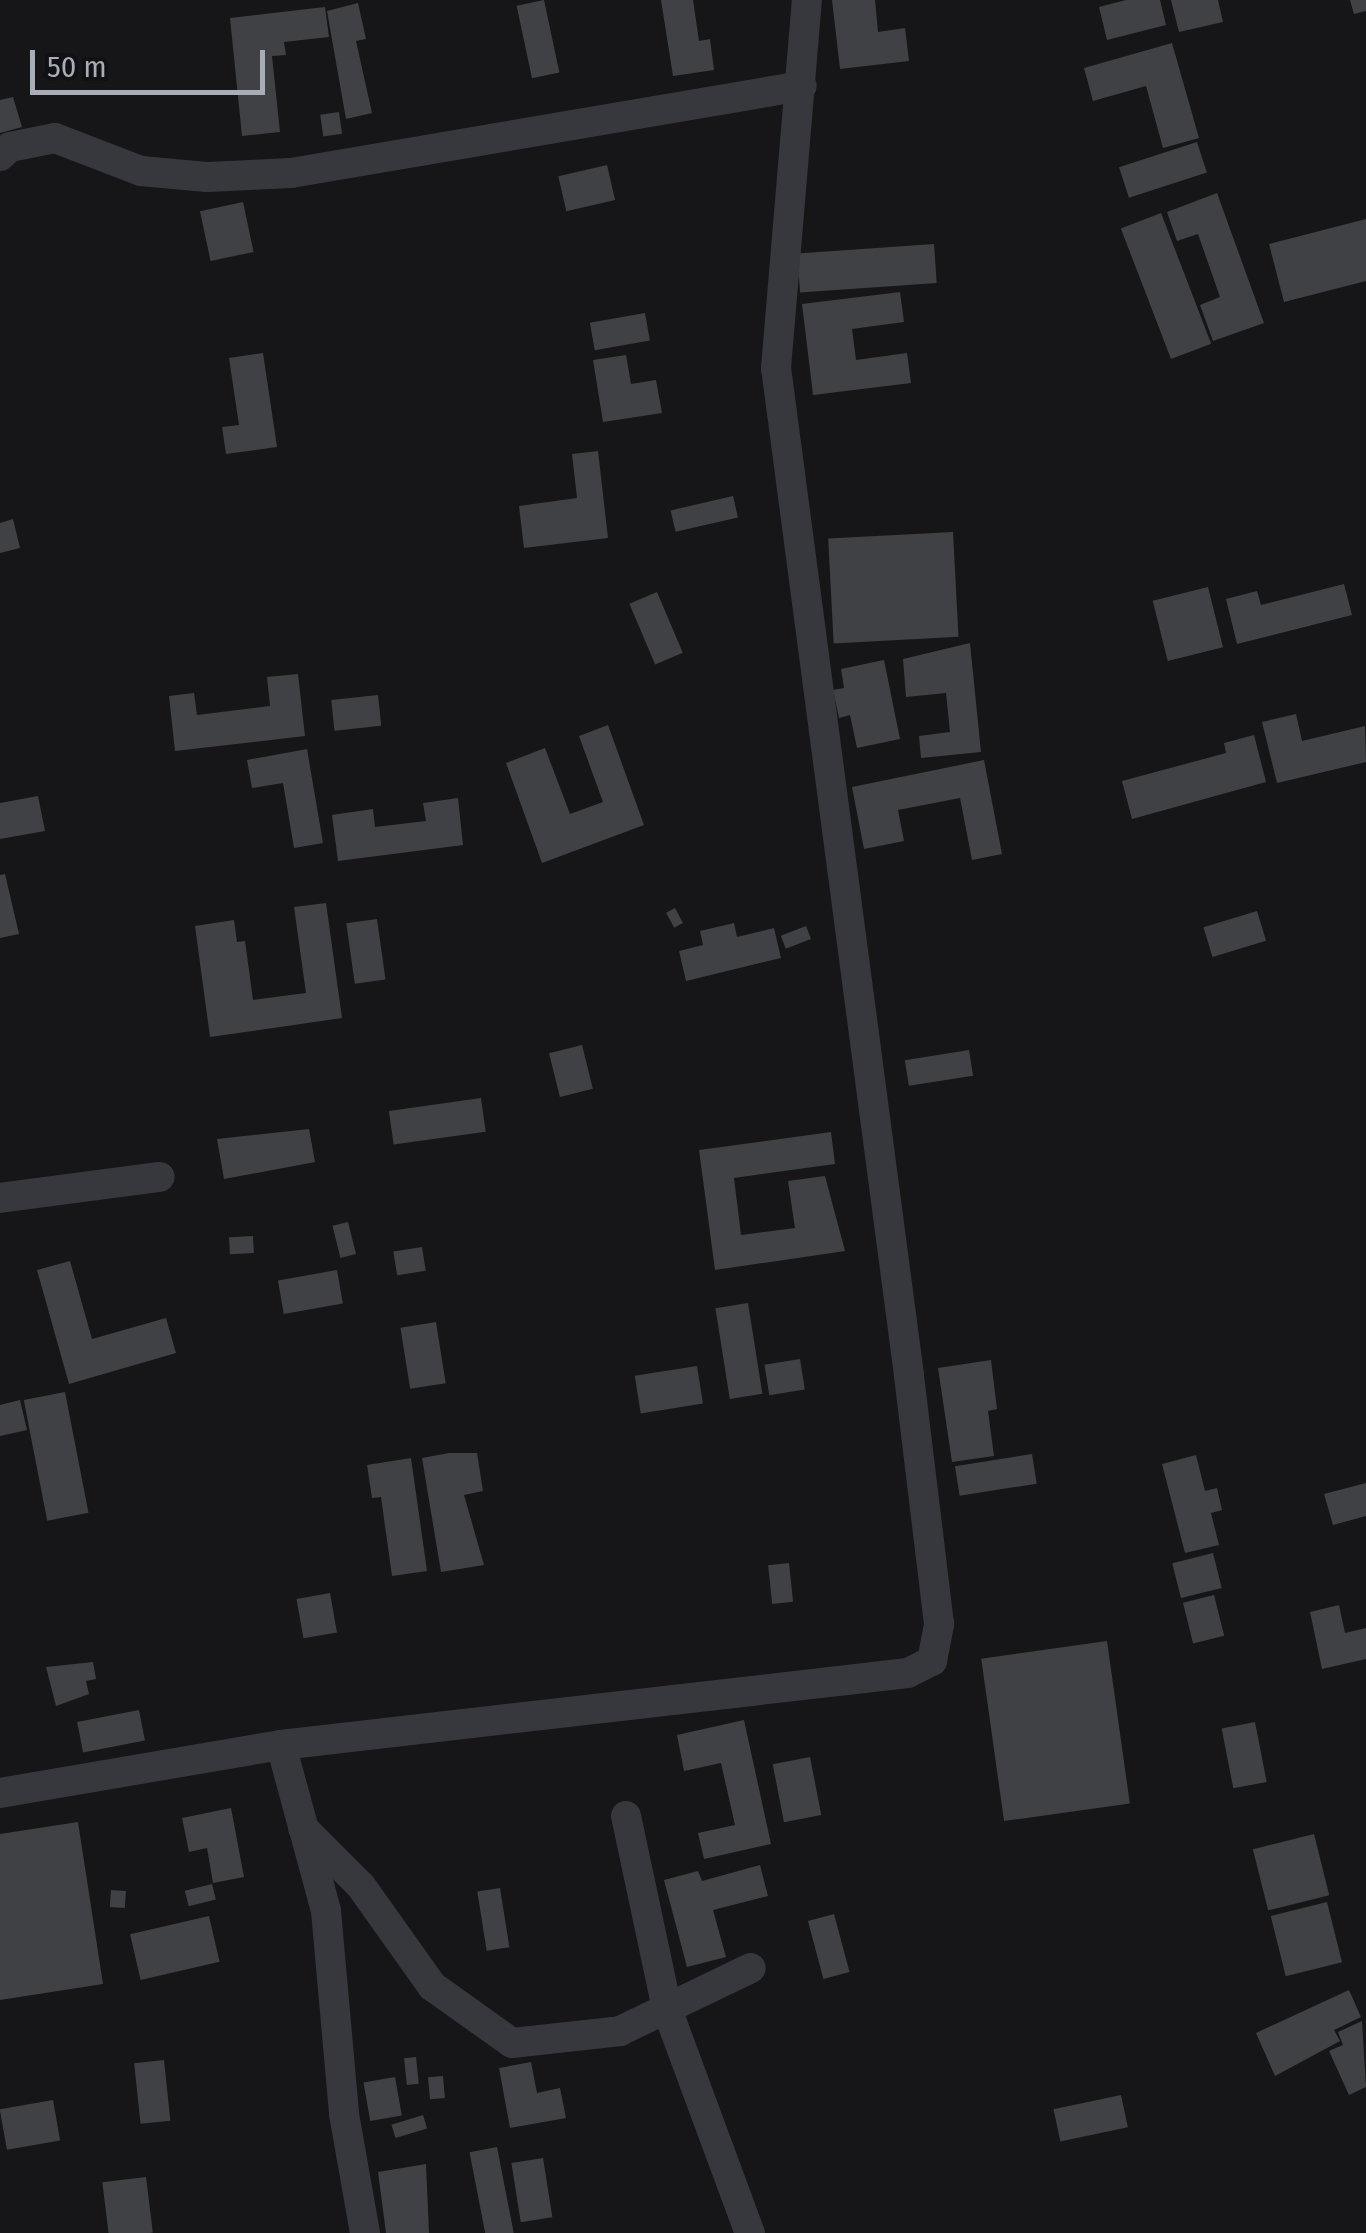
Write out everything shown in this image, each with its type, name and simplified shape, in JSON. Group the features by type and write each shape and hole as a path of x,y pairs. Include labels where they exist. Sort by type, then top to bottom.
{"street":[{"path":"0,1794 280,1746 908,1674 932,1660 939,1624 912,1394 776,368 807,0"},
{"path":"0,156 10,147 55,138 142,170 207,177 291,173 802,86"},
{"path":"0,1198 160,1177"},
{"path":"280,1746 326,1911 344,2114 365,2233"},
{"path":"626,1816 667,2009 750,2233"},
{"path":"303,1828 361,1886 432,1986 512,2043 620,2031 751,1968"}],"building":[{"path":"544,0 559,72 532,78 517,6"},
{"path":"661,0 693,0 699,41 710,39 714,70 673,76"},
{"path":"832,0 875,0 878,32 905,28 909,61 840,69"},
{"path":"1126,0 1160,0 1166,25 1107,40 1099,7"},
{"path":"1171,0 1218,0 1223,22 1179,32"},
{"path":"1350,0 1366,0 1366,11 1354,14"},
{"path":"358,3 366,39 356,41 372,113 346,119 327,11"},
{"path":"325,7 329,37 284,42 286,55 272,56 280,132 242,136 230,18"},
{"path":"1172,43 1199,138 1163,148 1146,86 1093,101 1084,68"},
{"path":"13,97 22,127 0,133 0,100"},
{"path":"339,112 342,134 323,136 320,115"},
{"path":"1197,142 1207,172 1129,198 1119,167"},
{"path":"607,165 615,200 566,211 558,176"},
{"path":"1217,193 1264,323 1213,341 1200,305 1220,297 1198,234 1177,241 1167,212"},
{"path":"243,202 254,252 211,261 200,211"},
{"path":"1161,213 1211,344 1171,359 1121,228"},
{"path":"1366,219 1366,281 1284,302 1269,244"},
{"path":"934,244 937,283 800,292 797,254"},
{"path":"900,292 904,322 852,329 856,360 907,353 911,383 813,395 802,304"},
{"path":"645,313 650,341 595,350 590,323"},
{"path":"263,353 277,447 226,454 222,427 239,425 229,358"},
{"path":"626,355 631,384 656,380 662,413 603,422 593,360"},
{"path":"598,451 608,538 524,548 519,506 577,498 572,454"},
{"path":"733,496 738,517 676,532 671,510"},
{"path":"13,519 20,548 0,553 0,523"},
{"path":"953,532 958,637 834,643 828,539"},
{"path":"1344,584 1352,615 1237,644 1226,599 1257,591 1261,605"},
{"path":"1208,587 1223,647 1168,661 1153,601"},
{"path":"657,592 683,653 655,664 629,604"},
{"path":"970,643 981,752 921,758 919,736 950,732 946,693 906,697 903,659"},
{"path":"884,660 900,739 857,748 850,715 839,718 833,690 844,688 841,669"},
{"path":"298,674 305,736 175,751 169,696 194,693 197,715 270,706 267,677"},
{"path":"378,695 381,726 334,731 331,700"},
{"path":"1296,714 1302,741 1365,726 1366,762 1277,783 1262,722"},
{"path":"608,725 644,825 542,863 506,763 545,748 570,814 603,802 579,736"},
{"path":"1254,735 1266,782 1132,819 1122,781 1226,753 1224,743"},
{"path":"307,749 323,843 294,848 283,783 252,788 247,760"},
{"path":"984,760 1002,854 972,860 960,798 898,810 904,841 864,849 852,787"},
{"path":"38,796 45,831 0,839 0,803"},
{"path":"458,798 463,845 338,861 332,815 373,809 375,827 426,821 423,803"},
{"path":"5,874 19,934 0,938 0,875"},
{"path":"326,903 342,1018 210,1037 195,926 234,920 237,942 245,941 253,1000 306,993 294,907"},
{"path":"675,908 683,923 674,928 666,913"},
{"path":"1257,911 1266,941 1213,957 1203,927"},
{"path":"377,919 385,979 355,984 346,923"},
{"path":"734,923 737,937 774,928 781,958 686,981 679,951 703,945 700,931"},
{"path":"806,926 811,939 786,949 781,936"},
{"path":"582,1045 593,1089 560,1097 549,1053"},
{"path":"969,1050 973,1076 909,1086 905,1060"},
{"path":"481,1098 486,1132 394,1145 389,1111"},
{"path":"309,1129 315,1162 224,1179 217,1139"},
{"path":"831,1132 835,1164 734,1178 741,1235 795,1228 788,1181 825,1176 845,1251 715,1270 699,1150"},
{"path":"348,1222 356,1254 340,1258 332,1226"},
{"path":"253,1236 254,1253 230,1254 229,1237"},
{"path":"422,1247 426,1271 397,1275 393,1252"},
{"path":"70,1261 92,1339 166,1318 176,1353 69,1384 37,1270"},
{"path":"337,1270 343,1303 284,1314 278,1280"},
{"path":"748,1303 762,1394 730,1399 715,1308"},
{"path":"436,1322 446,1383 410,1389 400,1328"},
{"path":"800,1359 805,1390 769,1395 764,1365"},
{"path":"991,1360 997,1409 988,1411 994,1456 952,1462 938,1368"},
{"path":"697,1366 703,1404 641,1413 635,1376"},
{"path":"65,1392 88,1513 47,1521 24,1400"},
{"path":"20,1400 27,1430 0,1436 0,1405"},
{"path":"477,1453 483,1491 464,1495 484,1565 441,1572 422,1458"},
{"path":"1032,1454 1037,1484 960,1496 955,1466"},
{"path":"1196,1455 1205,1491 1217,1488 1222,1510 1211,1513 1219,1545 1185,1553 1162,1464"},
{"path":"411,1458 427,1571 392,1576 381,1497 372,1498 367,1465"},
{"path":"1366,1483 1366,1516 1333,1525 1324,1494"},
{"path":"1213,1553 1222,1588 1181,1598 1172,1563"},
{"path":"789,1563 793,1602 772,1604 768,1565"},
{"path":"330,1593 337,1632 303,1638 297,1599"},
{"path":"1214,1595 1224,1636 1193,1643 1183,1603"},
{"path":"1339,1605 1345,1633 1366,1628 1366,1659 1322,1669 1310,1612"},
{"path":"1107,1641 1130,1803 1004,1821 981,1659"},
{"path":"93,1662 96,1679 86,1681 89,1694 56,1706 46,1667"},
{"path":"139,1710 145,1740 83,1752 77,1722"},
{"path":"744,1720 771,1844 704,1859 698,1833 735,1825 721,1763 684,1771 677,1735"},
{"path":"1255,1722 1267,1782 1233,1788 1222,1728"},
{"path":"810,1757 821,1815 784,1822 773,1764"},
{"path":"231,1808 244,1877 213,1883 207,1848 189,1852 182,1818"},
{"path":"78,1822 103,1984 0,2000 0,1834"},
{"path":"1314,1834 1329,1895 1268,1910 1253,1849"},
{"path":"760,1865 768,1896 713,1910 726,1957 687,1967 664,1880 698,1871 702,1881"},
{"path":"212,1884 216,1900 189,1906 185,1891"},
{"path":"500,1888 509,1947 487,1951 477,1892"},
{"path":"111,1890 126,1891 125,1908 110,1907"},
{"path":"1327,1902 1342,1962 1286,1976 1271,1916"},
{"path":"834,1914 850,1972 823,1979 808,1921"},
{"path":"209,1916 220,1962 141,1980 130,1934"},
{"path":"1349,1990 1361,2017 1334,2030 1340,2041 1275,2076 1256,2033"},
{"path":"1362,2021 1366,2087 1349,2095 1329,2051 1343,2045 1338,2032"},
{"path":"416,2057 419,2084 407,2085 404,2058"},
{"path":"164,2060 170,2121 141,2124 134,2063"},
{"path":"531,2062 537,2093 560,2088 566,2118 510,2128 499,2068"},
{"path":"443,2076 445,2098 430,2099 428,2077"},
{"path":"395,2077 402,2115 370,2121 363,2083"},
{"path":"1121,2095 1128,2127 1060,2142 1054,2109"},
{"path":"53,2100 60,2140 7,2150 0,2109"},
{"path":"423,2115 427,2128 396,2138 391,2125"},
{"path":"497,2147 514,2233 485,2233 470,2152"},
{"path":"543,2158 552,2217 521,2222 511,2163"},
{"path":"426,2164 429,2233 386,2233 378,2172"},
{"path":"146,2177 153,2233 109,2233 102,2182"}]}
